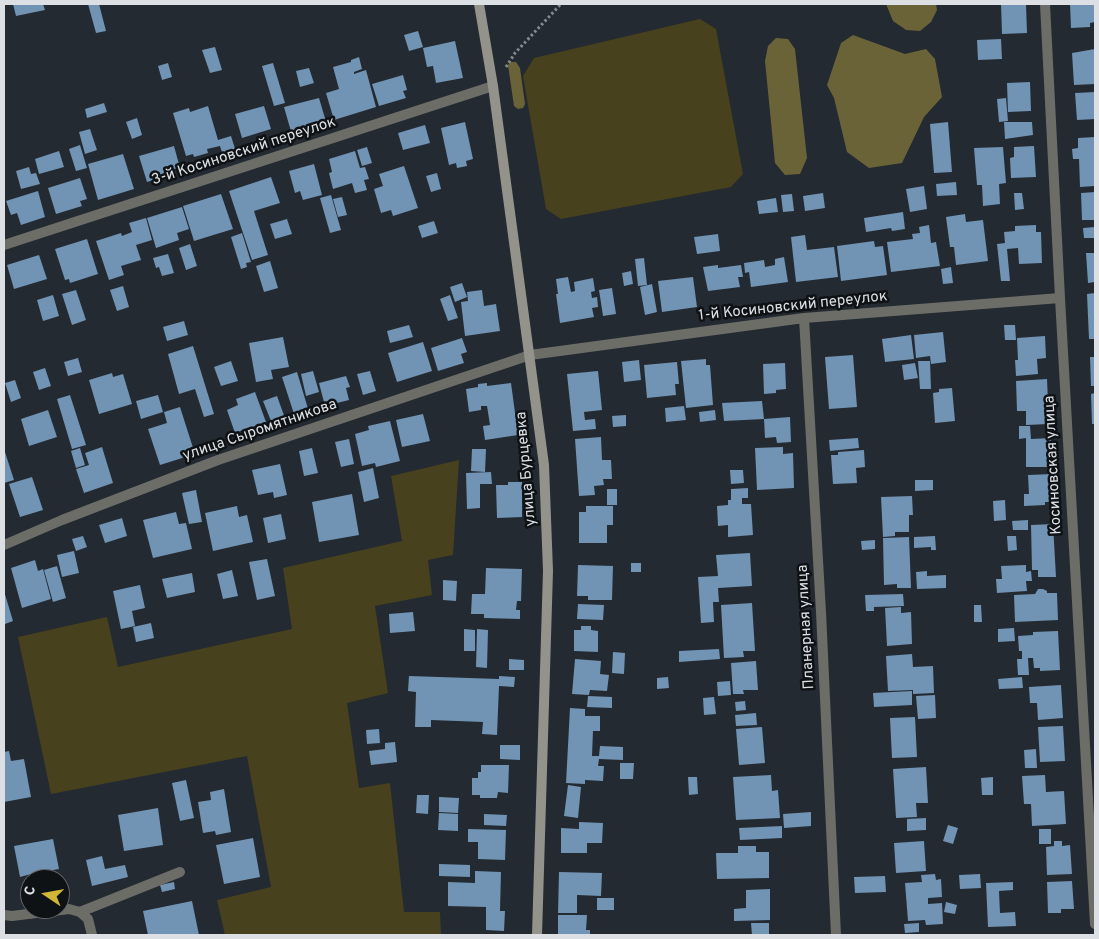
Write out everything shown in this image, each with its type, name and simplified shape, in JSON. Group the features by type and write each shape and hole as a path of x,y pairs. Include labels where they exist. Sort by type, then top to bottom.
{"street":[{"name":"улица Бурцевка","path":"479,4 493,86 544,466 548,571 537,935"},
{"name":"Косиновская улица","path":"1045,4 1095,924"},
{"name":"3-й Косиновский переулок","path":"4,246 493,86"},
{"name":"1-й Косиновский переулок","path":"530,355 804,318 1060,298"},
{"name":"Планерная улица","path":"804,318 821,612 836,935"},
{"name":"улица Сыромятникова","path":"4,545 62,520 218,460 530,355"},
{"path":"80,912 180,872"},
{"path":"4,915 12,916 69,910 80,912 88,918 92,935"}],"path":[{"path":"493,86 515,53 561,4"}],"shaded area":[{"path":"886,4 936,4 937,10 931,22 920,31 906,30 893,21"},
{"path":"700,19 716,29 743,174 731,187 561,219 546,209 523,76 534,58"},
{"path":"853,35 905,54 926,49 935,59 942,97 924,117 902,163 869,168 847,152 834,98 827,85 841,43"},
{"path":"776,38 788,39 795,49 807,158 800,174 785,175 775,163 765,61 768,46"},
{"path":"510,62 516,62 520,68 525,104 523,108 518,109 514,106 508,65"},
{"path":"459,460 453,555 428,560 432,595 375,606 388,693 347,703 359,788 390,783 404,912 440,912 441,935 225,935 217,900 271,887 247,756 51,794 18,637 107,617 118,667 292,629 283,568 402,541 391,476"}],"building":[{"path":"13,4 43,4 45,10 16,16"},
{"path":"88,4 99,4 106,31 96,33"},
{"path":"1001,4 1026,4 1027,33 1002,34"},
{"path":"1070,4 1095,4 1095,22 1090,23 1090,27 1071,28"},
{"path":"418,31 423,47 409,51 404,35"},
{"path":"1001,39 1002,59 978,60 977,40"},
{"path":"455,41 463,78 436,83 433,66 427,67 423,48"},
{"path":"215,47 222,70 210,73 202,50"},
{"path":"1095,49 1095,84 1074,85 1072,53"},
{"path":"359,57 362,69 354,72 354,74 366,70 376,107 334,120 326,93 339,89 333,67 351,62 351,60"},
{"path":"168,63 172,77 162,80 158,66"},
{"path":"273,63 285,103 274,106 262,66"},
{"path":"309,68 314,83 300,87 296,71"},
{"path":"403,75 407,90 403,91 406,98 379,106 372,84"},
{"path":"1030,82 1031,111 1008,112 1007,83"},
{"path":"1095,92 1095,119 1077,120 1075,93"},
{"path":"319,98 327,125 292,135 284,107"},
{"path":"1006,98 1008,121 999,122 997,99"},
{"path":"104,103 107,112 87,118 85,109"},
{"path":"208,106 218,140 231,136 237,155 224,159 220,146 207,149 208,153 194,157 193,154 186,156 173,113 189,108 190,112"},
{"path":"264,106 271,129 242,138 235,114"},
{"path":"137,118 142,135 132,139 126,122"},
{"path":"465,122 473,159 466,161 467,166 457,168 456,163 449,165 441,128"},
{"path":"948,122 952,172 934,173 930,124"},
{"path":"1004,122 1032,122 1033,135 1005,139"},
{"path":"425,125 430,143 403,150 398,133"},
{"path":"90,129 97,150 85,154 79,132"},
{"path":"1095,137 1095,186 1080,187 1079,159 1073,159 1072,149 1078,148 1078,138"},
{"path":"80,145 87,168 76,171 69,149"},
{"path":"174,146 180,168 174,169 176,173 147,182 139,156"},
{"path":"1034,146 1036,177 1011,178 1010,158 1014,157 1014,147"},
{"path":"367,147 372,163 362,166 357,150"},
{"path":"1003,147 1006,183 999,184 1000,204 983,206 982,185 977,185 974,148"},
{"path":"59,151 64,167 39,174 35,159"},
{"path":"355,151 360,168 365,167 369,179 364,180 367,190 355,193 352,183 333,189 329,173 332,172 329,159"},
{"path":"123,154 134,189 98,200 88,164"},
{"path":"314,164 322,195 303,200 300,191 295,193 289,171"},
{"path":"404,166 418,208 393,216 391,210 381,213 374,189 383,186 379,174"},
{"path":"29,167 31,174 36,173 40,184 21,189 16,171"},
{"path":"437,173 441,189 431,192 426,176"},
{"path":"271,177 280,203 254,211 268,255 252,260 229,191"},
{"path":"80,178 87,199 80,201 82,206 56,214 48,188"},
{"path":"956,182 957,195 937,196 936,184"},
{"path":"924,186 927,209 910,212 906,189"},
{"path":"38,191 45,217 21,225 17,213 11,215 6,201"},
{"path":"1095,192 1095,220 1082,220 1081,193"},
{"path":"823,193 825,208 805,211 803,196"},
{"path":"1014,193 1022,193 1024,209 1015,210"},
{"path":"221,194 233,229 194,241 183,206"},
{"path":"792,194 794,211 783,212 781,195"},
{"path":"331,195 341,230 330,233 320,198"},
{"path":"342,197 347,215 338,217 333,199"},
{"path":"776,198 778,212 759,214 757,201"},
{"path":"182,207 189,229 177,233 179,240 156,248 147,218"},
{"path":"903,212 905,229 892,231 891,228 866,232 864,218"},
{"path":"965,214 966,222 983,220 988,261 956,265 954,247 950,247 946,217"},
{"path":"146,218 152,240 136,245 141,260 121,266 124,275 109,280 96,241 121,233 122,236 132,232 129,223"},
{"path":"287,219 292,234 275,239 270,224"},
{"path":"434,221 438,233 422,238 418,226"},
{"path":"929,225 931,243 936,242 940,266 891,272 887,242 913,239 912,234 920,233 919,227"},
{"path":"1036,225 1036,232 1041,232 1042,263 1019,264 1018,248 1007,249 1010,281 1001,281 997,244 1005,243 1004,232 1015,231 1015,226"},
{"path":"1095,227 1095,238 1084,238 1083,228"},
{"path":"242,233 251,262 246,263 247,267 241,269 231,237"},
{"path":"718,234 720,251 697,254 694,237"},
{"path":"805,235 807,250 834,247 838,277 796,282 791,237"},
{"path":"87,239 98,274 70,283 69,279 65,280 55,249"},
{"path":"874,241 875,247 883,246 887,275 841,281 837,246"},
{"path":"190,244 197,266 186,270 179,248"},
{"path":"1086,253 1095,253 1095,282 1088,283"},
{"path":"168,254 174,273 162,276 159,267 156,268 153,258"},
{"path":"39,255 47,279 14,289 7,265"},
{"path":"784,257 788,282 751,287 749,272 745,273 744,263 764,260 765,267 775,265 775,259"},
{"path":"644,258 647,285 638,286 635,259"},
{"path":"270,261 278,288 264,292 256,266"},
{"path":"718,265 718,268 741,265 743,277 738,277 740,287 708,291 703,267"},
{"path":"951,267 953,283 943,284 941,269"},
{"path":"631,271 633,284 624,286 622,273"},
{"path":"568,277 571,292 575,291 574,282 593,278 595,291 591,292 592,298 597,297 598,307 592,308 594,317 560,323 556,279"},
{"path":"693,277 697,307 662,312 658,281"},
{"path":"462,283 467,297 455,302 450,287"},
{"path":"652,284 657,312 645,315 640,287"},
{"path":"123,286 129,307 117,311 110,290"},
{"path":"612,288 616,314 603,316 599,290"},
{"path":"76,290 86,320 72,325 62,294"},
{"path":"482,290 484,306 496,304 500,331 465,336 461,302 468,301 467,292"},
{"path":"1095,293 1095,339 1089,339 1087,294"},
{"path":"53,295 59,316 43,321 37,300"},
{"path":"450,295 458,318 448,321 440,299"},
{"path":"184,321 188,335 167,341 163,327"},
{"path":"409,325 413,337 390,343 387,331"},
{"path":"1004,325 1015,325 1016,340 1005,340"},
{"path":"943,332 946,362 931,364 930,356 916,358 914,335"},
{"path":"911,335 914,359 885,362 882,339"},
{"path":"1045,336 1046,358 1037,359 1038,374 1016,376 1015,360 1018,360 1017,338"},
{"path":"283,337 289,367 271,370 273,379 256,382 249,343"},
{"path":"462,338 467,352 461,354 464,363 438,371 431,348"},
{"path":"423,342 432,371 397,382 388,353"},
{"path":"193,346 214,414 204,417 195,389 179,394 168,354"},
{"path":"853,355 857,407 829,409 825,357"},
{"path":"1090,357 1095,357 1095,386 1091,386"},
{"path":"78,358 82,372 68,376 64,362"},
{"path":"706,359 706,365 710,365 713,405 686,408 681,361"},
{"path":"639,360 641,380 624,382 622,362"},
{"path":"231,361 238,381 221,386 214,367"},
{"path":"918,361 930,361 931,389 920,389"},
{"path":"677,362 679,384 675,384 676,395 647,398 644,365"},
{"path":"785,363 786,389 776,390 776,393 764,394 763,364"},
{"path":"915,363 918,378 904,380 902,365"},
{"path":"45,368 51,386 39,390 33,372"},
{"path":"313,371 319,392 306,396 301,374"},
{"path":"370,371 376,391 363,395 357,374"},
{"path":"598,371 602,410 584,412 585,420 595,419 596,429 573,431 567,374"},
{"path":"297,372 309,412 295,417 282,377"},
{"path":"112,373 113,377 123,374 132,404 99,414 89,380"},
{"path":"346,376 350,387 346,388 349,400 325,406 319,383"},
{"path":"1047,379 1049,424 1026,425 1026,411 1017,411 1016,381"},
{"path":"15,380 21,398 11,402 5,383"},
{"path":"487,383 487,386 511,383 518,435 485,440 483,426 490,425 487,406 481,406 481,410 469,412 466,389 478,387 478,384"},
{"path":"952,388 955,421 935,423 933,393 939,392 939,389"},
{"path":"255,392 266,422 235,433 227,410 238,405 236,399"},
{"path":"1095,393 1095,424 1092,424 1091,394"},
{"path":"70,395 86,445 72,449 57,399"},
{"path":"158,395 163,412 141,419 136,401"},
{"path":"277,396 286,421 273,426 263,401"},
{"path":"762,401 764,419 724,421 722,403"},
{"path":"684,406 686,420 666,422 665,408"},
{"path":"180,407 195,454 160,465 148,429 167,423 164,412"},
{"path":"48,410 57,437 29,446 21,419"},
{"path":"715,410 716,420 700,422 699,412"},
{"path":"423,414 430,441 402,447 396,420"},
{"path":"626,415 626,426 613,427 612,416"},
{"path":"790,417 791,442 777,443 776,437 765,438 764,419"},
{"path":"390,421 400,461 376,467 375,463 362,466 355,434 369,430 368,426"},
{"path":"1019,426 1030,426 1031,439 1051,438 1051,467 1026,467 1026,438 1019,439"},
{"path":"601,437 602,460 611,460 612,479 603,479 604,485 594,486 595,495 579,496 575,439"},
{"path":"858,438 859,448 830,451 829,440"},
{"path":"349,439 354,464 341,467 335,442"},
{"path":"102,447 113,483 84,493 76,469 89,465 85,453"},
{"path":"783,447 783,454 793,453 794,488 757,490 755,448"},
{"path":"80,448 85,465 76,468 71,451"},
{"path":"312,448 318,473 304,476 299,451"},
{"path":"4,449 14,480 4,483"},
{"path":"472,449 486,449 485,472 471,471"},
{"path":"864,450 865,467 856,468 857,483 833,484 831,455 838,455 838,452"},
{"path":"280,464 287,495 274,498 273,492 258,495 252,470"},
{"path":"373,468 379,498 364,502 358,472"},
{"path":"730,470 743,470 744,483 731,484"},
{"path":"491,472 492,484 480,484 480,508 467,509 466,473"},
{"path":"1052,474 1053,502 1045,502 1045,505 1024,506 1024,494 1029,494 1028,475"},
{"path":"32,477 43,510 20,517 9,484"},
{"path":"915,480 933,480 933,490 915,491"},
{"path":"508,482 522,482 522,517 497,518 496,485 508,485"},
{"path":"748,488 748,498 742,498 742,504 751,504 753,535 728,537 728,525 718,526 717,506 728,505 728,500 731,500 731,489"},
{"path":"607,489 617,489 617,505 607,505"},
{"path":"196,490 202,522 189,524 182,493"},
{"path":"352,494 359,535 319,542 312,502"},
{"path":"912,496 913,515 909,515 909,532 895,532 895,536 883,537 881,497"},
{"path":"1005,500 1006,520 994,521 993,501"},
{"path":"237,506 239,517 247,515 253,542 213,551 205,513"},
{"path":"586,506 613,506 613,525 607,525 607,543 579,543 579,512 586,512"},
{"path":"176,512 179,524 186,523 192,549 153,558 143,520"},
{"path":"281,514 286,539 268,543 263,518"},
{"path":"122,518 127,536 105,543 99,525"},
{"path":"1028,520 1028,530 1013,530 1012,521"},
{"path":"1053,524 1056,577 1038,577 1038,570 1032,570 1031,525"},
{"path":"83,536 87,547 76,551 72,539"},
{"path":"935,536 936,550 931,550 931,547 914,548 914,537"},
{"path":"1007,536 1016,536 1017,550 1008,551"},
{"path":"909,537 911,588 897,588 897,584 884,585 883,538"},
{"path":"875,540 875,549 862,550 861,541"},
{"path":"74,551 79,573 62,577 57,555"},
{"path":"750,553 752,586 718,588 719,602 713,602 714,622 701,623 698,577 718,576 716,555"},
{"path":"267,559 275,596 257,600 249,562"},
{"path":"35,560 38,571 43,569 51,599 22,608 11,568"},
{"path":"631,563 641,563 641,572 631,572"},
{"path":"578,565 613,566 612,600 588,600 588,596 577,596"},
{"path":"1026,565 1026,572 1031,571 1032,581 1026,581 1027,591 997,593 996,579 1002,579 1001,566"},
{"path":"57,566 66,598 53,602 44,570"},
{"path":"486,568 522,569 521,601 517,601 516,610 520,610 520,619 484,618 484,614 471,614 472,594 485,594"},
{"path":"232,570 238,596 223,599 217,574"},
{"path":"927,571 927,576 946,575 946,588 917,589 916,572"},
{"path":"192,573 195,592 167,598 162,579"},
{"path":"443,580 457,581 456,601 443,600"},
{"path":"140,585 145,608 132,611 135,626 121,629 113,591"},
{"path":"1038,589 1043,589 1047,593 1057,593 1058,620 1015,622 1014,595 1035,594"},
{"path":"4,591 13,621 5,624 4,619"},
{"path":"903,594 904,606 874,607 874,611 866,611 865,595"},
{"path":"752,603 755,651 743,651 744,657 724,658 721,605"},
{"path":"578,604 604,605 603,620 577,619"},
{"path":"974,605 981,605 982,622 974,622"},
{"path":"901,607 901,613 911,612 912,644 887,646 885,608"},
{"path":"413,612 415,631 390,633 389,614"},
{"path":"151,623 154,638 136,642 133,627"},
{"path":"581,626 591,626 591,630 598,631 598,652 574,651 574,630 581,630"},
{"path":"1014,628 1015,641 998,642 998,629"},
{"path":"464,629 475,630 475,651 464,651"},
{"path":"477,629 488,630 487,668 476,667"},
{"path":"1058,631 1060,670 1040,671 1040,668 1034,668 1033,658 1028,658 1029,675 1018,675 1017,659 1022,659 1022,651 1019,651 1018,636 1033,635 1033,632"},
{"path":"719,649 720,659 679,662 679,651"},
{"path":"613,652 625,653 624,674 612,673"},
{"path":"912,654 913,667 933,666 934,693 913,694 913,690 888,691 886,656"},
{"path":"509,659 524,660 524,670 509,670"},
{"path":"575,659 601,661 600,674 609,675 607,691 590,690 589,695 572,694"},
{"path":"756,661 758,690 743,690 744,694 733,694 731,663"},
{"path":"409,676 499,679 499,676 515,677 514,687 499,686 497,735 482,734 483,722 431,720 431,727 415,727 416,692 408,691"},
{"path":"668,677 669,688 657,689 657,678"},
{"path":"1022,677 1023,688 999,689 998,679"},
{"path":"730,681 731,695 718,696 717,682"},
{"path":"1061,685 1063,718 1038,720 1037,703 1030,703 1029,687"},
{"path":"912,691 912,705 874,707 873,693"},
{"path":"935,695 936,718 918,719 916,696"},
{"path":"588,696 612,697 612,708 587,707"},
{"path":"714,697 716,714 704,715 703,698"},
{"path":"745,701 746,710 736,711 735,702"},
{"path":"570,708 585,709 585,716 600,716 600,731 593,731 592,756 599,756 600,746 623,747 623,760 599,759 598,766 604,766 603,781 585,780 585,784 566,783"},
{"path":"756,713 757,725 736,726 735,715"},
{"path":"915,717 917,757 892,758 890,718"},
{"path":"1063,726 1065,761 1040,762 1038,727"},
{"path":"762,727 765,763 739,765 736,729"},
{"path":"379,729 380,743 367,744 366,730"},
{"path":"395,742 397,762 371,765 369,751 385,749 385,743"},
{"path":"500,745 520,745 520,760 500,759"},
{"path":"1036,749 1037,768 1025,768 1024,750"},
{"path":"9,751 11,761 24,759 31,797 4,802 4,752"},
{"path":"620,763 634,763 633,779 620,779"},
{"path":"481,765 509,765 508,793 498,792 497,798 480,798 480,795 472,795 472,778 478,778 478,772 481,772"},
{"path":"926,767 928,803 916,803 917,817 896,818 893,769"},
{"path":"771,775 772,791 778,790 780,818 736,820 733,777"},
{"path":"1045,775 1046,792 1064,791 1066,824 1032,826 1031,804 1024,804 1022,776"},
{"path":"688,777 697,777 698,794 689,795"},
{"path":"993,777 993,795 982,795 981,778"},
{"path":"186,780 194,818 180,821 172,783"},
{"path":"568,785 581,787 578,818 564,816"},
{"path":"224,789 231,832 216,835 215,831 203,833 198,802 211,800 210,792"},
{"path":"417,795 429,795 428,814 416,813"},
{"path":"439,797 459,798 458,813 439,812"},
{"path":"158,808 163,845 124,851 118,815"},
{"path":"811,812 811,826 784,828 783,814"},
{"path":"439,813 458,814 458,831 438,830"},
{"path":"484,814 507,815 506,826 484,825"},
{"path":"926,818 926,830 907,831 907,819"},
{"path":"579,822 603,823 602,843 587,843 587,853 561,853 561,828 579,829"},
{"path":"948,825 958,828 953,844 943,841"},
{"path":"782,826 782,838 740,840 739,828"},
{"path":"468,829 506,830 505,860 478,859 478,842 468,842"},
{"path":"1039,829 1051,829 1051,844 1039,844"},
{"path":"253,838 260,877 224,884 216,845"},
{"path":"53,839 59,869 20,869 20,877 14,846"},
{"path":"924,841 926,871 896,873 894,843"},
{"path":"1054,841 1062,841 1062,846 1070,845 1072,874 1047,875 1046,847 1054,846"},
{"path":"738,846 756,846 756,852 769,852 769,878 717,879 716,853 738,853"},
{"path":"102,856 105,869 125,865 128,877 92,886 86,860"},
{"path":"439,864 470,865 470,877 439,876"},
{"path":"475,871 501,872 500,911 505,911 504,931 486,930 486,907 448,906 448,882 475,883"},
{"path":"559,872 602,873 601,896 577,895 577,913 558,913"},
{"path":"935,874 936,880 941,879 942,897 928,898 928,904 942,903 943,924 926,925 925,920 908,921 905,883 922,882 921,875"},
{"path":"980,874 981,888 960,889 959,875"},
{"path":"885,876 886,892 855,893 854,877"},
{"path":"1072,881 1074,909 1061,909 1061,913 1048,913 1047,882"},
{"path":"174,882 175,889 162,892 160,885"},
{"path":"1013,882 1013,890 999,891 1000,913 1015,912 1016,926 988,927 986,883"},
{"path":"770,889 770,920 734,921 734,909 746,908 746,890"},
{"path":"597,898 614,898 614,910 597,910"},
{"path":"192,901 199,935 148,935 143,911"},
{"path":"946,902 957,905 955,914 944,912"},
{"path":"558,915 587,915 586,930 590,930 590,935 558,935"},
{"path":"751,923 769,923 769,935 752,935"},
{"path":"919,923 919,932 905,933 904,924"}]}
